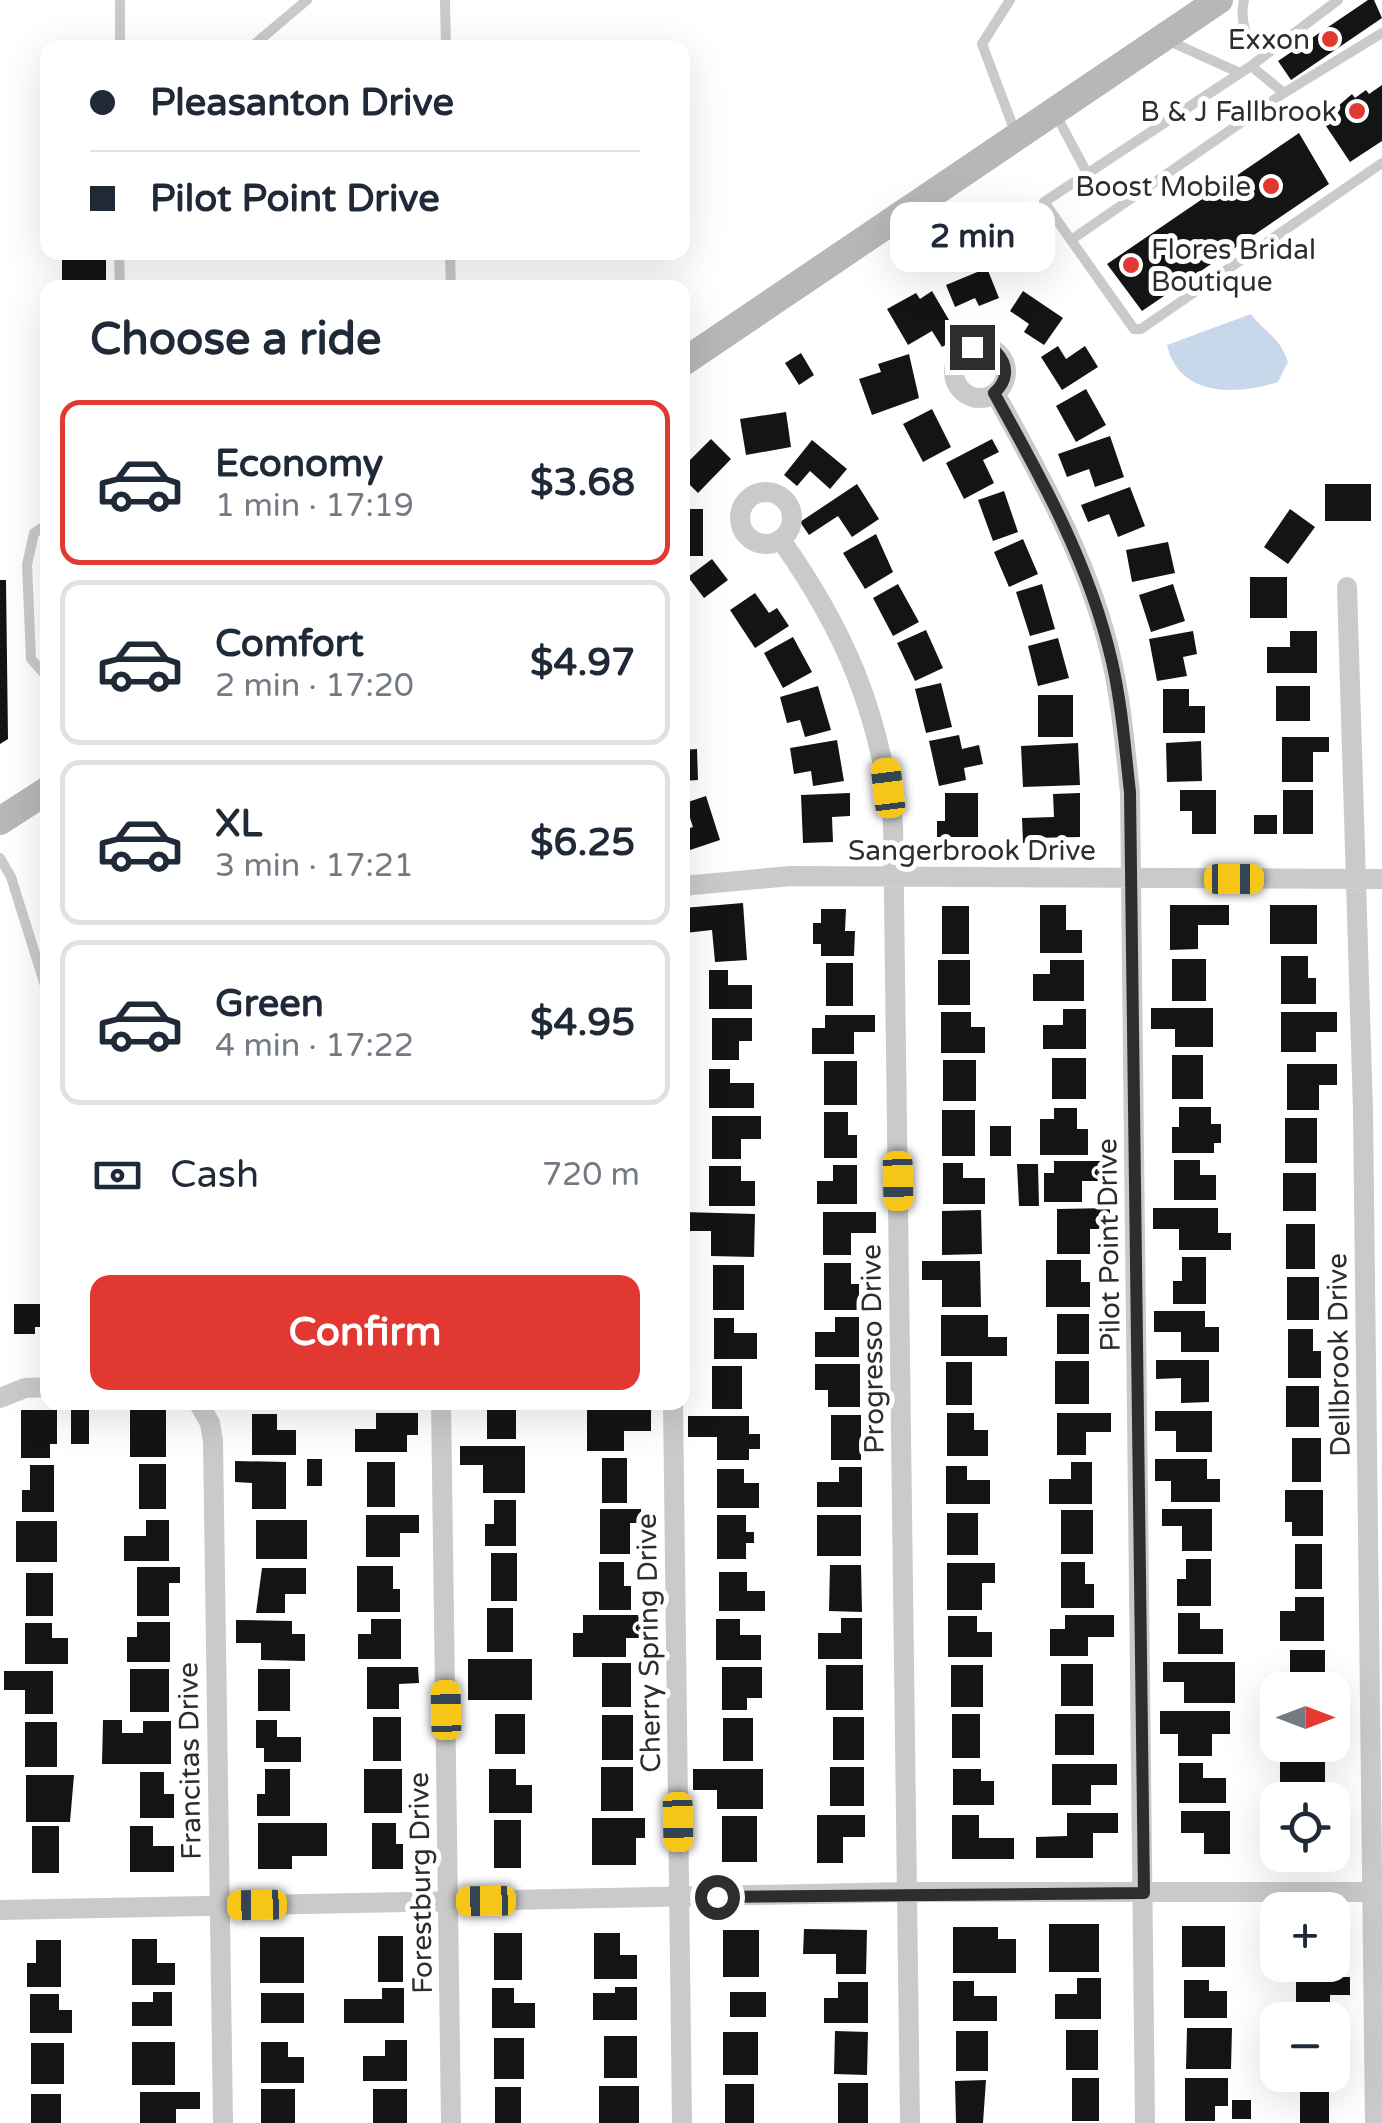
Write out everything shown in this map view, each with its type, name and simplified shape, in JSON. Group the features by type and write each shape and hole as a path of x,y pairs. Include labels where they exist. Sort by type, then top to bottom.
{"main road":[{"path":"690,358 1219,0"},
{"path":"0,821 40,795"}],"street":[{"name":"Pilot Point Drive","path":"994,393 1051,495 1107,642 1123,719 1131,879 1144,2123"},
{"name":"Progresso Drive","path":"781,540 837,630 878,729 893,822 910,2123"},
{"name":"Dellbrook Drive","path":"1347,587 1357,878 1372,1112 1375,2123"},
{"name":"Sangerbrook Drive","path":"690,885 791,876 1382,878"},
{"path":"0,1398 25,1388 40,1387"},
{"name":"Francitas Drive","path":"202,1410 213,1442 222,2123"},
{"name":"Forestburg Drive","path":"442,1410 451,2123"},
{"name":"Cherry Spring Drive","path":"672,1410 682,2123"},
{"path":"0,1910 907,1892 1377,1892"}],"lane":[{"path":"120,0 120,40"},
{"path":"259,40 306,0"},
{"path":"446,0 446,40"},
{"path":"1010,0 982,44 1017,138"},
{"path":"1244,0 1243,26 1250,40 1258,49 1272,49"},
{"path":"1338,0 1251,66 1044,202 1134,328 1142,328 1382,164"},
{"path":"1071,240 1284,93 1382,32"},
{"path":"1163,38 1240,73"},
{"path":"1251,66 1284,93"},
{"path":"1055,112 1087,174"},
{"path":"40,529 34,533 27,565 31,659 40,669"},
{"path":"0,858 11,877 40,969"}],"water":[{"path":"1251,314 1277,341 1288,362 1278,382 1245,389 1212,388 1184,375 1174,362 1167,345"}],"building":[{"name":"Exxon","path":"1368,0 1374,0 1382,18 1291,80 1278,61"},
{"path":"1382,85 1382,141 1350,162 1322,120 1352,94 1355,98 1366,90 1369,94"},
{"path":"1299,133 1329,184 1142,311 1107,264"},
{"path":"62,260 106,260 106,280 62,280"},
{"path":"987,268 999,298 979,306 975,298 955,307 946,285"},
{"path":"932,291 959,337 942,347 932,331 908,345 887,309 916,293 920,299"},
{"path":"1023,291 1063,318 1044,345 1024,332 1029,324 1010,311"},
{"path":"1058,346 1066,359 1085,346 1098,367 1062,390 1041,357"},
{"path":"801,353 814,375 799,385 785,363"},
{"path":"909,354 919,398 872,415 859,379 881,372 878,364"},
{"path":"1086,389 1106,425 1076,442 1056,406"},
{"path":"932,409 951,447 923,462 903,424"},
{"path":"786,412 791,447 746,455 740,419"},
{"path":"1110,436 1124,477 1095,487 1089,469 1067,477 1058,454"},
{"path":"711,439 731,459 698,493 690,485 690,460"},
{"path":"992,439 999,452 983,460 994,483 964,499 946,463"},
{"path":"812,440 847,469 830,489 810,471 797,486 784,475"},
{"path":"857,484 879,519 852,537 838,516 809,535 800,522"},
{"path":"1325,484 1371,484 1371,521 1325,521"},
{"path":"1130,487 1145,526 1118,537 1109,514 1088,522 1081,505"},
{"path":"1004,491 1018,532 993,541 978,500"},
{"path":"690,509 703,509 703,556 690,556"},
{"path":"1290,509 1315,527 1288,564 1264,547"},
{"path":"876,534 893,572 865,589 843,553"},
{"path":"1023,539 1038,574 1009,587 994,552"},
{"path":"1168,542 1175,573 1132,582 1126,550"},
{"path":"712,559 728,580 704,598 690,576"},
{"path":"1250,577 1287,577 1287,618 1250,618"},
{"path":"0,580 6,580 8,739 0,744"},
{"path":"898,584 919,622 893,636 873,598"},
{"path":"1042,584 1055,629 1030,636 1016,592"},
{"path":"1173,584 1185,621 1151,632 1139,595"},
{"path":"755,593 769,613 777,608 789,626 755,648 730,610"},
{"path":"926,630 943,668 915,681 897,643"},
{"path":"1193,631 1197,654 1183,657 1187,676 1157,681 1149,639"},
{"path":"1290,631 1317,631 1317,673 1267,673 1267,647 1290,647"},
{"path":"793,637 812,672 783,688 764,653"},
{"path":"1058,638 1069,678 1038,686 1028,646"},
{"path":"941,683 952,727 926,733 915,689"},
{"path":"818,686 831,730 805,737 800,720 787,723 780,697"},
{"path":"1276,686 1310,686 1310,721 1276,721"},
{"path":"1163,689 1189,689 1189,706 1205,706 1205,733 1163,733"},
{"path":"1038,695 1073,695 1073,737 1038,737"},
{"path":"959,735 962,749 979,745 983,764 964,768 966,780 939,786 929,741"},
{"path":"1282,737 1329,737 1329,752 1313,752 1313,782 1282,782"},
{"path":"837,740 844,781 813,786 811,771 794,774 790,748"},
{"path":"1201,741 1202,781 1167,782 1166,743"},
{"path":"1078,743 1080,785 1023,787 1021,746"},
{"path":"690,749 697,749 698,780 690,780"},
{"path":"1180,790 1216,790 1216,834 1192,834 1192,811 1180,811"},
{"path":"1283,790 1313,790 1313,834 1283,834"},
{"path":"850,793 850,816 832,817 833,842 803,843 801,795"},
{"path":"945,793 978,793 978,837 937,837 937,821 945,821"},
{"path":"1080,793 1080,837 1032,838 1032,842 1023,843 1022,818 1054,817 1053,794"},
{"path":"706,796 720,840 690,850 690,801"},
{"path":"1254,815 1277,815 1277,834 1254,834"},
{"path":"743,903 747,960 715,962 712,930 690,932 690,907"},
{"path":"1040,905 1066,905 1066,930 1082,930 1082,953 1040,953"},
{"path":"1170,905 1229,905 1229,925 1198,925 1198,949 1170,950"},
{"path":"1270,905 1317,905 1317,944 1270,944"},
{"path":"942,906 969,906 969,954 942,954"},
{"path":"821,909 846,909 845,931 855,931 854,956 821,956 821,944 813,944 813,923 821,923"},
{"path":"1281,956 1308,956 1308,978 1316,978 1316,1004 1281,1004"},
{"path":"1172,959 1206,959 1206,1001 1172,1001"},
{"path":"938,960 970,960 970,1005 938,1005"},
{"path":"1050,960 1084,960 1084,1001 1033,1001 1033,974 1050,974"},
{"path":"826,963 853,963 853,1006 826,1006"},
{"path":"709,970 728,970 728,985 752,985 752,1009 709,1009"},
{"path":"1151,1008 1213,1008 1213,1047 1175,1047 1175,1029 1151,1029"},
{"path":"1063,1009 1086,1009 1086,1049 1043,1049 1043,1025 1063,1025"},
{"path":"941,1012 971,1012 971,1027 985,1027 985,1053 941,1053"},
{"path":"1281,1012 1337,1012 1337,1032 1316,1032 1316,1052 1281,1052"},
{"path":"825,1015 875,1015 875,1032 854,1032 854,1054 812,1054 812,1028 825,1028"},
{"path":"712,1018 752,1018 752,1041 739,1041 739,1060 712,1060"},
{"path":"1172,1055 1203,1055 1203,1099 1172,1099"},
{"path":"1052,1058 1086,1058 1086,1099 1052,1099"},
{"path":"943,1060 976,1060 976,1101 943,1101"},
{"path":"824,1061 857,1061 857,1105 824,1105"},
{"path":"1287,1064 1337,1064 1337,1085 1319,1085 1319,1110 1287,1110"},
{"path":"709,1069 730,1069 730,1083 754,1083 754,1108 709,1108"},
{"path":"1179,1107 1211,1107 1211,1124 1221,1124 1221,1143 1214,1143 1214,1153 1172,1153 1172,1127 1179,1127"},
{"path":"1054,1108 1077,1108 1077,1129 1088,1129 1088,1155 1040,1155 1040,1119 1054,1119"},
{"path":"942,1110 975,1110 975,1156 942,1156"},
{"path":"824,1112 848,1112 848,1135 857,1135 857,1158 824,1158"},
{"path":"712,1116 761,1116 761,1139 741,1139 741,1159 712,1159"},
{"path":"1285,1118 1317,1118 1317,1163 1285,1163"},
{"path":"990,1126 1011,1126 1011,1156 990,1156"},
{"path":"1174,1160 1200,1160 1200,1175 1216,1175 1216,1200 1174,1200"},
{"path":"1054,1161 1109,1161 1109,1181 1082,1181 1082,1202 1044,1202 1044,1173 1054,1173"},
{"path":"943,1163 963,1163 963,1178 985,1178 985,1204 943,1204"},
{"path":"1017,1164 1038,1164 1039,1206 1019,1206"},
{"path":"833,1165 857,1165 857,1204 817,1204 817,1181 833,1181"},
{"path":"709,1166 741,1166 741,1181 755,1181 755,1206 709,1206"},
{"path":"1283,1173 1316,1173 1316,1211 1283,1211"},
{"path":"1110,1208 1110,1229 1090,1229 1090,1254 1057,1254 1057,1209"},
{"path":"1153,1208 1218,1208 1218,1233 1231,1233 1231,1250 1179,1250 1179,1229 1153,1229"},
{"path":"981,1210 982,1254 942,1255 942,1211"},
{"path":"690,1212 755,1214 754,1257 711,1256 711,1231 690,1231"},
{"path":"823,1212 876,1212 876,1233 851,1233 851,1255 823,1255"},
{"path":"1286,1224 1315,1224 1315,1269 1286,1269"},
{"path":"1182,1257 1206,1257 1206,1304 1173,1304 1173,1281 1182,1281"},
{"path":"1046,1260 1081,1260 1081,1282 1090,1282 1090,1307 1046,1307"},
{"path":"922,1261 980,1261 981,1307 942,1307 942,1280 922,1280"},
{"path":"824,1263 851,1263 851,1284 859,1284 859,1310 824,1310"},
{"path":"713,1265 744,1265 744,1310 713,1310"},
{"path":"1287,1277 1319,1277 1319,1320 1287,1320"},
{"path":"14,1304 40,1304 40,1327 35,1327 35,1334 14,1334"},
{"path":"1154,1311 1205,1311 1205,1327 1219,1327 1219,1352 1181,1352 1181,1332 1154,1332"},
{"path":"1057,1314 1089,1314 1089,1354 1057,1354"},
{"path":"941,1315 988,1315 988,1337 1007,1337 1007,1356 941,1356"},
{"path":"835,1317 859,1317 859,1357 815,1357 815,1332 835,1332"},
{"path":"714,1318 734,1318 734,1333 757,1333 757,1359 714,1359"},
{"path":"1288,1329 1313,1329 1313,1351 1321,1351 1321,1378 1288,1378"},
{"path":"1156,1360 1209,1360 1209,1402 1181,1403 1181,1378 1156,1379"},
{"path":"1055,1361 1089,1361 1089,1404 1055,1404"},
{"path":"946,1362 972,1362 972,1405 946,1405"},
{"path":"815,1364 860,1364 860,1407 828,1407 828,1390 815,1390"},
{"path":"712,1366 742,1366 742,1409 712,1409"},
{"path":"1286,1386 1319,1386 1319,1427 1286,1427"},
{"path":"21,1410 57,1410 57,1444 50,1444 50,1458 21,1458"},
{"path":"71,1410 89,1410 89,1444 71,1444"},
{"path":"130,1410 166,1410 166,1457 130,1457"},
{"path":"487,1410 516,1410 516,1439 487,1439"},
{"path":"587,1410 651,1410 651,1431 624,1431 624,1451 587,1451"},
{"path":"1155,1411 1212,1411 1212,1452 1176,1452 1176,1431 1155,1431"},
{"path":"376,1413 418,1413 418,1435 407,1435 407,1452 355,1452 355,1429 376,1429"},
{"path":"947,1413 974,1413 974,1430 988,1430 988,1456 947,1456"},
{"path":"1057,1413 1111,1413 1111,1432 1086,1432 1086,1455 1057,1455"},
{"path":"252,1414 277,1414 277,1430 296,1430 296,1455 252,1455"},
{"path":"831,1415 861,1415 861,1460 831,1460"},
{"path":"688,1416 749,1416 749,1434 760,1434 760,1449 749,1449 749,1460 717,1460 717,1437 688,1437"},
{"path":"1292,1438 1321,1438 1321,1482 1292,1482"},
{"path":"460,1446 525,1446 525,1493 483,1493 483,1465 460,1465"},
{"path":"602,1458 627,1458 627,1503 602,1503"},
{"path":"307,1459 322,1459 322,1486 307,1486"},
{"path":"1155,1459 1207,1459 1207,1479 1220,1479 1220,1502 1171,1502 1171,1481 1155,1481"},
{"path":"235,1461 286,1462 286,1509 252,1509 252,1483 235,1482"},
{"path":"367,1462 395,1462 395,1507 367,1507"},
{"path":"1071,1462 1092,1462 1092,1504 1049,1504 1049,1479 1071,1479"},
{"path":"139,1464 166,1464 166,1509 139,1509"},
{"path":"30,1465 54,1465 54,1512 22,1512 22,1490 30,1490"},
{"path":"946,1466 967,1466 967,1480 990,1480 990,1504 946,1504"},
{"path":"839,1467 862,1467 862,1507 817,1507 817,1482 839,1482"},
{"path":"717,1469 744,1469 744,1483 759,1483 759,1508 717,1508"},
{"path":"1285,1490 1323,1490 1323,1536 1292,1536 1292,1522 1285,1522"},
{"path":"494,1500 516,1500 516,1546 485,1546 485,1524 494,1524"},
{"path":"600,1509 641,1509 641,1523 630,1523 630,1554 600,1554"},
{"path":"1162,1509 1212,1509 1212,1551 1182,1551 1182,1526 1162,1526"},
{"path":"1061,1510 1093,1510 1093,1554 1061,1554"},
{"path":"947,1513 978,1513 978,1555 947,1555"},
{"path":"366,1515 419,1515 419,1533 400,1533 400,1557 366,1557"},
{"path":"717,1515 746,1515 746,1532 754,1532 754,1543 746,1543 746,1559 717,1559"},
{"path":"817,1515 861,1515 861,1556 817,1556"},
{"path":"146,1520 169,1520 169,1561 124,1561 124,1536 146,1536"},
{"path":"256,1520 307,1520 307,1559 256,1559"},
{"path":"16,1521 57,1521 57,1562 16,1562"},
{"path":"1295,1544 1322,1544 1322,1589 1295,1589"},
{"path":"491,1553 517,1553 517,1601 491,1601"},
{"path":"1186,1559 1211,1559 1211,1606 1177,1606 1177,1579 1186,1579"},
{"path":"599,1562 624,1562 624,1586 631,1586 631,1610 599,1610"},
{"path":"1061,1562 1085,1562 1085,1584 1094,1584 1094,1608 1061,1608"},
{"path":"947,1563 995,1563 995,1583 982,1583 982,1610 947,1610"},
{"path":"830,1565 861,1565 862,1612 829,1611"},
{"path":"357,1566 393,1566 393,1589 400,1589 400,1612 357,1612"},
{"path":"137,1567 180,1567 180,1583 169,1583 169,1616 137,1616"},
{"path":"262,1568 306,1568 306,1594 285,1594 285,1613 256,1613"},
{"path":"719,1572 747,1572 747,1591 765,1591 765,1611 719,1611"},
{"path":"26,1573 53,1573 53,1616 26,1616"},
{"path":"1295,1597 1324,1597 1324,1641 1280,1641 1280,1611 1295,1611"},
{"path":"487,1608 513,1608 513,1652 487,1652"},
{"path":"1178,1613 1200,1613 1200,1629 1223,1629 1223,1654 1178,1654"},
{"path":"583,1615 654,1615 654,1638 626,1638 626,1657 573,1657 573,1633 583,1633"},
{"path":"1065,1615 1114,1615 1114,1637 1088,1637 1088,1656 1050,1656 1050,1629 1065,1629"},
{"path":"948,1616 977,1616 977,1632 992,1632 992,1657 948,1657"},
{"path":"841,1618 862,1618 862,1659 818,1659 818,1633 841,1633"},
{"path":"371,1619 401,1619 401,1659 358,1659 358,1634 371,1634"},
{"path":"716,1619 740,1619 740,1635 761,1635 761,1660 716,1660"},
{"path":"236,1620 292,1621 292,1634 305,1634 305,1661 261,1660 261,1643 236,1643"},
{"path":"137,1622 170,1622 170,1662 127,1662 127,1637 137,1637"},
{"path":"25,1623 52,1623 52,1638 68,1638 68,1664 25,1664"},
{"path":"1290,1650 1325,1650 1325,1672 1290,1672"},
{"path":"468,1659 532,1659 532,1700 468,1700"},
{"path":"1163,1662 1235,1662 1235,1703 1184,1703 1184,1682 1163,1682"},
{"path":"602,1663 631,1663 631,1707 602,1707"},
{"path":"1061,1664 1093,1664 1093,1706 1061,1706"},
{"path":"826,1665 863,1665 863,1710 826,1710"},
{"path":"951,1665 983,1665 983,1707 951,1707"},
{"path":"367,1667 418,1667 419,1683 399,1684 399,1709 367,1709"},
{"path":"722,1667 762,1667 762,1698 747,1698 747,1710 722,1710"},
{"path":"130,1669 169,1669 169,1712 130,1712"},
{"path":"258,1669 290,1669 290,1711 258,1711"},
{"path":"4,1671 53,1671 53,1714 25,1714 25,1690 4,1690"},
{"path":"1160,1711 1230,1711 1230,1734 1212,1734 1212,1756 1178,1756 1178,1734 1160,1734"},
{"path":"495,1714 525,1714 525,1754 495,1754"},
{"path":"952,1714 980,1714 980,1758 952,1758"},
{"path":"1055,1714 1094,1714 1094,1755 1055,1755"},
{"path":"602,1715 633,1715 633,1760 602,1760"},
{"path":"373,1717 401,1717 401,1761 373,1761"},
{"path":"833,1717 864,1717 864,1760 833,1760"},
{"path":"723,1718 753,1718 753,1761 723,1761"},
{"path":"103,1720 122,1720 122,1733 143,1733 143,1721 171,1721 171,1764 102,1764"},
{"path":"256,1720 277,1720 277,1737 301,1737 301,1762 264,1762 264,1748 256,1748"},
{"path":"25,1722 57,1722 57,1767 25,1767"},
{"path":"1280,1762 1325,1762 1325,1782 1280,1782"},
{"path":"1179,1763 1203,1763 1203,1778 1226,1778 1226,1803 1179,1803"},
{"path":"1052,1764 1117,1764 1117,1785 1091,1785 1091,1805 1052,1805"},
{"path":"601,1767 633,1767 633,1811 601,1811"},
{"path":"830,1767 864,1767 864,1806 830,1806"},
{"path":"265,1769 290,1769 290,1816 257,1816 257,1794 265,1794"},
{"path":"364,1769 402,1769 402,1813 364,1813"},
{"path":"489,1769 516,1769 516,1785 532,1785 532,1813 489,1813"},
{"path":"693,1769 763,1769 763,1809 717,1809 717,1790 693,1790"},
{"path":"953,1769 981,1769 981,1781 994,1781 994,1805 953,1805"},
{"path":"140,1772 164,1772 164,1794 174,1794 174,1818 140,1818"},
{"path":"26,1775 74,1775 70,1822 26,1822"},
{"path":"1181,1811 1230,1811 1230,1854 1204,1854 1204,1833 1181,1833"},
{"path":"1067,1813 1118,1813 1118,1833 1093,1833 1093,1858 1036,1858 1036,1837 1067,1836"},
{"path":"817,1815 865,1815 865,1837 843,1837 843,1863 817,1863"},
{"path":"952,1815 979,1815 979,1838 1014,1838 1014,1859 952,1859"},
{"path":"722,1816 757,1816 757,1862 722,1862"},
{"path":"592,1818 645,1818 645,1838 636,1838 636,1865 592,1865"},
{"path":"494,1820 521,1820 521,1868 494,1868"},
{"path":"258,1823 327,1823 327,1856 292,1856 292,1869 258,1869"},
{"path":"372,1823 396,1823 396,1844 403,1844 403,1869 372,1869"},
{"path":"32,1826 59,1826 59,1873 32,1873"},
{"path":"130,1826 153,1826 153,1846 174,1846 174,1872 130,1872"},
{"path":"1049,1924 1099,1924 1099,1972 1049,1972"},
{"path":"1182,1926 1225,1926 1225,1967 1182,1967"},
{"path":"953,1927 998,1927 998,1939 1016,1939 1016,1973 953,1973"},
{"path":"804,1929 867,1930 866,1974 836,1974 836,1954 803,1954"},
{"path":"723,1930 759,1930 759,1977 723,1977"},
{"path":"494,1933 522,1933 522,1980 494,1980"},
{"path":"594,1933 620,1933 620,1955 637,1955 637,1979 594,1979"},
{"path":"378,1936 403,1936 403,1982 378,1982"},
{"path":"260,1937 304,1937 304,1983 260,1983"},
{"path":"132,1939 157,1939 157,1963 175,1963 175,1985 132,1985"},
{"path":"36,1940 61,1940 61,1987 27,1987 27,1963 36,1963"},
{"path":"1077,1978 1101,1978 1101,2019 1055,2019 1055,1994 1077,1994"},
{"path":"1184,1980 1209,1980 1209,1991 1227,1991 1227,2018 1184,2018"},
{"path":"953,1981 974,1981 974,1996 997,1996 997,2021 953,2021"},
{"path":"838,1982 868,1982 868,2023 824,2023 824,1998 838,1998"},
{"path":"1296,1982 1350,1982 1350,1995 1330,1995 1330,2002 1296,2002"},
{"path":"615,1987 637,1987 637,2020 593,2020 593,1993 615,1993"},
{"path":"382,1988 404,1988 404,2023 344,2023 344,1999 382,1999"},
{"path":"492,1988 514,1988 514,2003 535,2003 535,2028 492,2028"},
{"path":"153,1992 172,1992 172,2026 132,2026 132,2002 153,2002"},
{"path":"730,1992 766,1992 766,2017 730,2017"},
{"path":"261,1993 304,1993 304,2023 261,2023"},
{"path":"30,1994 59,1994 59,2010 72,2010 72,2033 30,2033"},
{"path":"1187,2028 1232,2028 1231,2069 1186,2069"},
{"path":"1066,2030 1098,2030 1098,2070 1066,2070"},
{"path":"835,2031 868,2032 867,2075 834,2074"},
{"path":"956,2031 988,2031 988,2071 956,2071"},
{"path":"723,2032 758,2032 758,2075 723,2075"},
{"path":"604,2036 637,2036 637,2078 604,2078"},
{"path":"494,2038 524,2038 524,2079 494,2079"},
{"path":"385,2040 407,2040 407,2081 363,2081 363,2056 385,2056"},
{"path":"132,2042 175,2042 175,2085 132,2085"},
{"path":"261,2042 288,2042 288,2057 304,2057 304,2083 261,2083"},
{"path":"31,2043 64,2043 64,2084 31,2084"},
{"path":"1072,2078 1099,2078 1099,2121 1072,2121"},
{"path":"1185,2078 1228,2078 1228,2106 1215,2106 1215,2121 1185,2121"},
{"path":"986,2080 983,2123 956,2123 955,2081"},
{"path":"838,2083 868,2083 868,2123 838,2123"},
{"path":"725,2084 754,2084 754,2123 725,2123"},
{"path":"599,2086 639,2086 639,2123 599,2123"},
{"path":"495,2087 521,2087 521,2123 495,2123"},
{"path":"261,2089 295,2089 295,2123 261,2123"},
{"path":"373,2089 407,2089 407,2123 373,2123"},
{"path":"140,2092 200,2092 200,2109 176,2109 176,2123 140,2123"},
{"path":"1300,2092 1329,2092 1329,2123 1300,2123"},
{"path":"31,2094 61,2094 61,2123 31,2123"},
{"path":"1232,2100 1251,2100 1251,2119 1232,2119"}],"place":[{"name":"Exxon","path":"1330,39"},
{"name":"B & J Fallbrook","path":"1357,111"},
{"name":"Boost Mobile","path":"1271,186"},
{"name":"Flores Bridal Boutique","path":"1131,265"}],"route":[{"path":"717,1897 907,1892 1144,1893 1130,792 1123,719 1113,663 1077,554 1051,495 994,393 1006,373 1002,358 989,348 972,347"}]}
